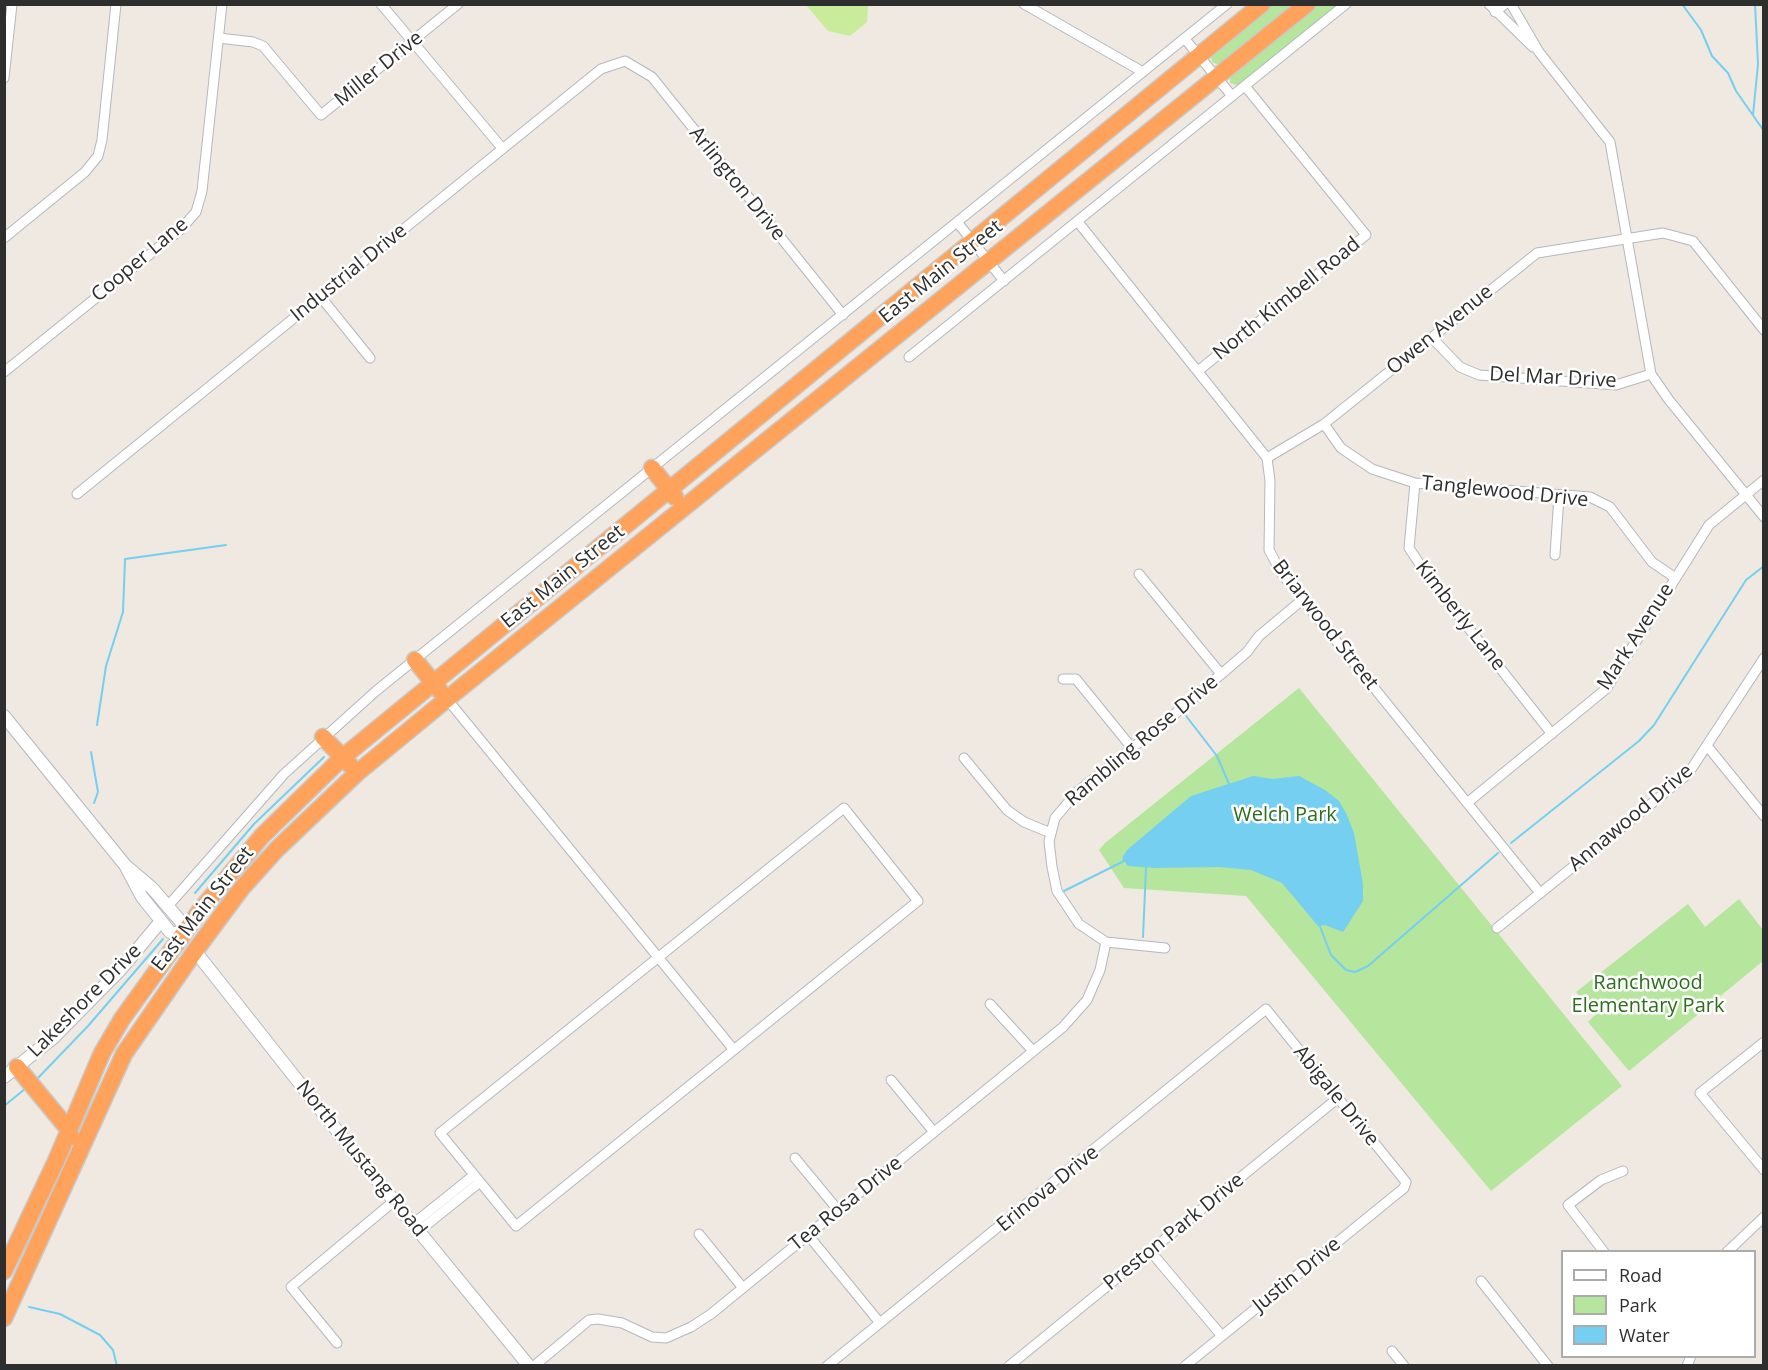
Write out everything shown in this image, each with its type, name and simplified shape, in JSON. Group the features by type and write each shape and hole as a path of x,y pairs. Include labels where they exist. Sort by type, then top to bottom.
{"highway":[{"name":"East Main Street","path":"4,1271 56,1161 102,1053 122,1019 224,879 262,836 343,757 972,239 1262,4"},
{"name":"East Main Street","path":"4,1318 124,1054 241,889 277,849 357,773 447,699 1307,4"},
{"path":"652,468 683,507"},
{"path":"415,660 447,699"},
{"path":"323,737 357,773"},
{"path":"182,935 195,951"},
{"path":"11,1072 46,1102 69,1130 73,1143 71,1170"},
{"path":"46,1102 63,1105 88,1085"},
{"path":"46,1102 56,1122 56,1161"}],"street":[{"path":"4,78 12,4"},
{"path":"4,238 85,172 98,156 102,140 116,4"},
{"name":"Cooper Lane","path":"4,372 180,230 196,212 202,191 222,4"},
{"path":"381,4 502,148"},
{"name":"Miller Drive","path":"219,39 253,42 263,46 321,115 458,4"},
{"path":"1024,4 1143,72"},
{"name":"East Main Street","path":"168,906 284,774 323,737 415,660 1227,4"},
{"path":"909,357 1346,4"},
{"path":"1505,4 1492,8 1539,52"},
{"path":"1511,4 1539,52 1610,142 1651,374 1764,517"},
{"path":"1185,39 1232,96"},
{"name":"Industrial Drive","path":"77,494 601,69 625,61"},
{"name":"Arlington Drive","path":"625,61 652,77 843,315"},
{"name":"North Kimbell Road","path":"1198,371 1366,236 1245,86"},
{"path":"957,222 1004,281"},
{"path":"1078,222 1267,458"},
{"name":"Owen Avenue","path":"1267,458 1324,424 1537,253 1663,233 1693,241 1764,330"},
{"path":"320,296 370,358"},
{"name":"Del Mar Drive","path":"1431,337 1460,367 1479,375 1616,385 1651,374"},
{"name":"Tanglewood Drive","path":"1324,424 1341,448 1372,469 1414,483 1590,497 1610,507 1652,562 1674,577"},
{"name":"Briarwood Street","path":"1267,458 1270,481 1269,550 1281,574 1540,893"},
{"name":"Mark Avenue","path":"1467,803 1606,689 1674,577 1709,525 1764,480"},
{"name":"Kimberly Lane","path":"1414,483 1409,548 1429,578 1552,734"},
{"path":"1555,555 1559,496"},
{"path":"1139,574 1221,674"},
{"name":"Rambling Rose Drive","path":"1165,948 1106,942 1079,924 1057,891 1049,841 1055,818 1063,806 1248,652 1259,636 1302,600"},
{"name":"Annawood Drive","path":"1497,928 1683,779 1708,747 1764,658"},
{"path":"1063,679 1076,678 1132,748"},
{"path":"447,699 734,1050"},
{"path":"4,716 125,865 152,888 182,923 182,935 170,932 161,921 142,897 125,865"},
{"path":"1708,747 1764,816"},
{"path":"964,758 1007,810 1024,822 1051,833"},
{"path":"844,808 918,901 734,1050 516,1226 441,1133 844,808"},
{"name":"Lakeshore Drive","path":"11,1072 53,1038 120,969 161,921"},
{"name":"Tea Rosa Drive","path":"534,1365 589,1320 598,1319 622,1323 652,1337 666,1338 691,1327 743,1288 1063,1026 1087,1000 1100,970 1106,942"},
{"name":"North Mustang Road","path":"195,951 394,1201 529,1365"},
{"path":"990,1004 1033,1051"},
{"name":"Abigale Drive","path":"1266,1010 1406,1182"},
{"name":"Erinova Drive","path":"827,1365 1266,1010"},
{"path":"1764,1042 1700,1093 1764,1170"},
{"path":"891,1080 934,1131"},
{"name":"Preston Park Drive","path":"1009,1365 1338,1098"},
{"path":"795,1158 838,1210"},
{"path":"1603,1250 1568,1205 1601,1180 1623,1171"},
{"path":"416,1227 477,1178"},
{"name":"Justin Drive","path":"1185,1365 1404,1188 1406,1182"},
{"path":"337,1343 291,1287 394,1201"},
{"path":"1728,1250 1764,1217"},
{"path":"699,1234 743,1288"},
{"path":"808,1235 880,1323"},
{"path":"1151,1252 1222,1336"},
{"path":"1481,1281 1548,1365"},
{"path":"1392,1351 1404,1365"}],"green space":[{"path":"806,5 868,5 867,22 850,36 828,31"},
{"path":"1270,5 1300,5 1221,66 1212,62 1211,54 1215,49"},
{"path":"1314,5 1339,5 1239,86 1230,83 1231,72"},
{"name":"Welch Park","path":"1299,688 1622,1086 1491,1191 1246,896 1124,888 1099,850"},
{"name":"Ranchwood Elementary Park","path":"1739,899 1763,930 1763,961 1629,1071 1588,1022 1596,1014 1576,992 1688,904 1705,927"}],"water":[{"path":"1253,776 1273,779 1299,776 1325,790 1339,801 1346,813 1354,833 1363,884 1363,901 1343,932 1325,925 1318,926 1282,883 1251,870 1219,867 1128,866 1122,858 1127,850 1191,796"}],"waterway":[{"path":"1682,4 1701,30 1712,56 1728,73 1736,91 1764,131"},
{"path":"1753,115 1758,64 1755,4"},
{"path":"97,725 106,666 123,612 125,559 226,545"},
{"path":"1511,843 1639,741 1654,725 1746,580 1764,566"},
{"path":"1183,712 1217,756 1229,784"},
{"path":"91,752 98,792 94,803"},
{"path":"195,893 254,824 324,757"},
{"path":"1319,924 1331,955 1346,970 1355,972 1368,966 1498,853"},
{"path":"1062,892 1124,861"},
{"path":"1143,937 1146,868"},
{"path":"37,1079 88,1026 163,939"},
{"path":"4,1106 25,1089"},
{"path":"29,1307 60,1314 100,1335 113,1350 117,1366"}]}
